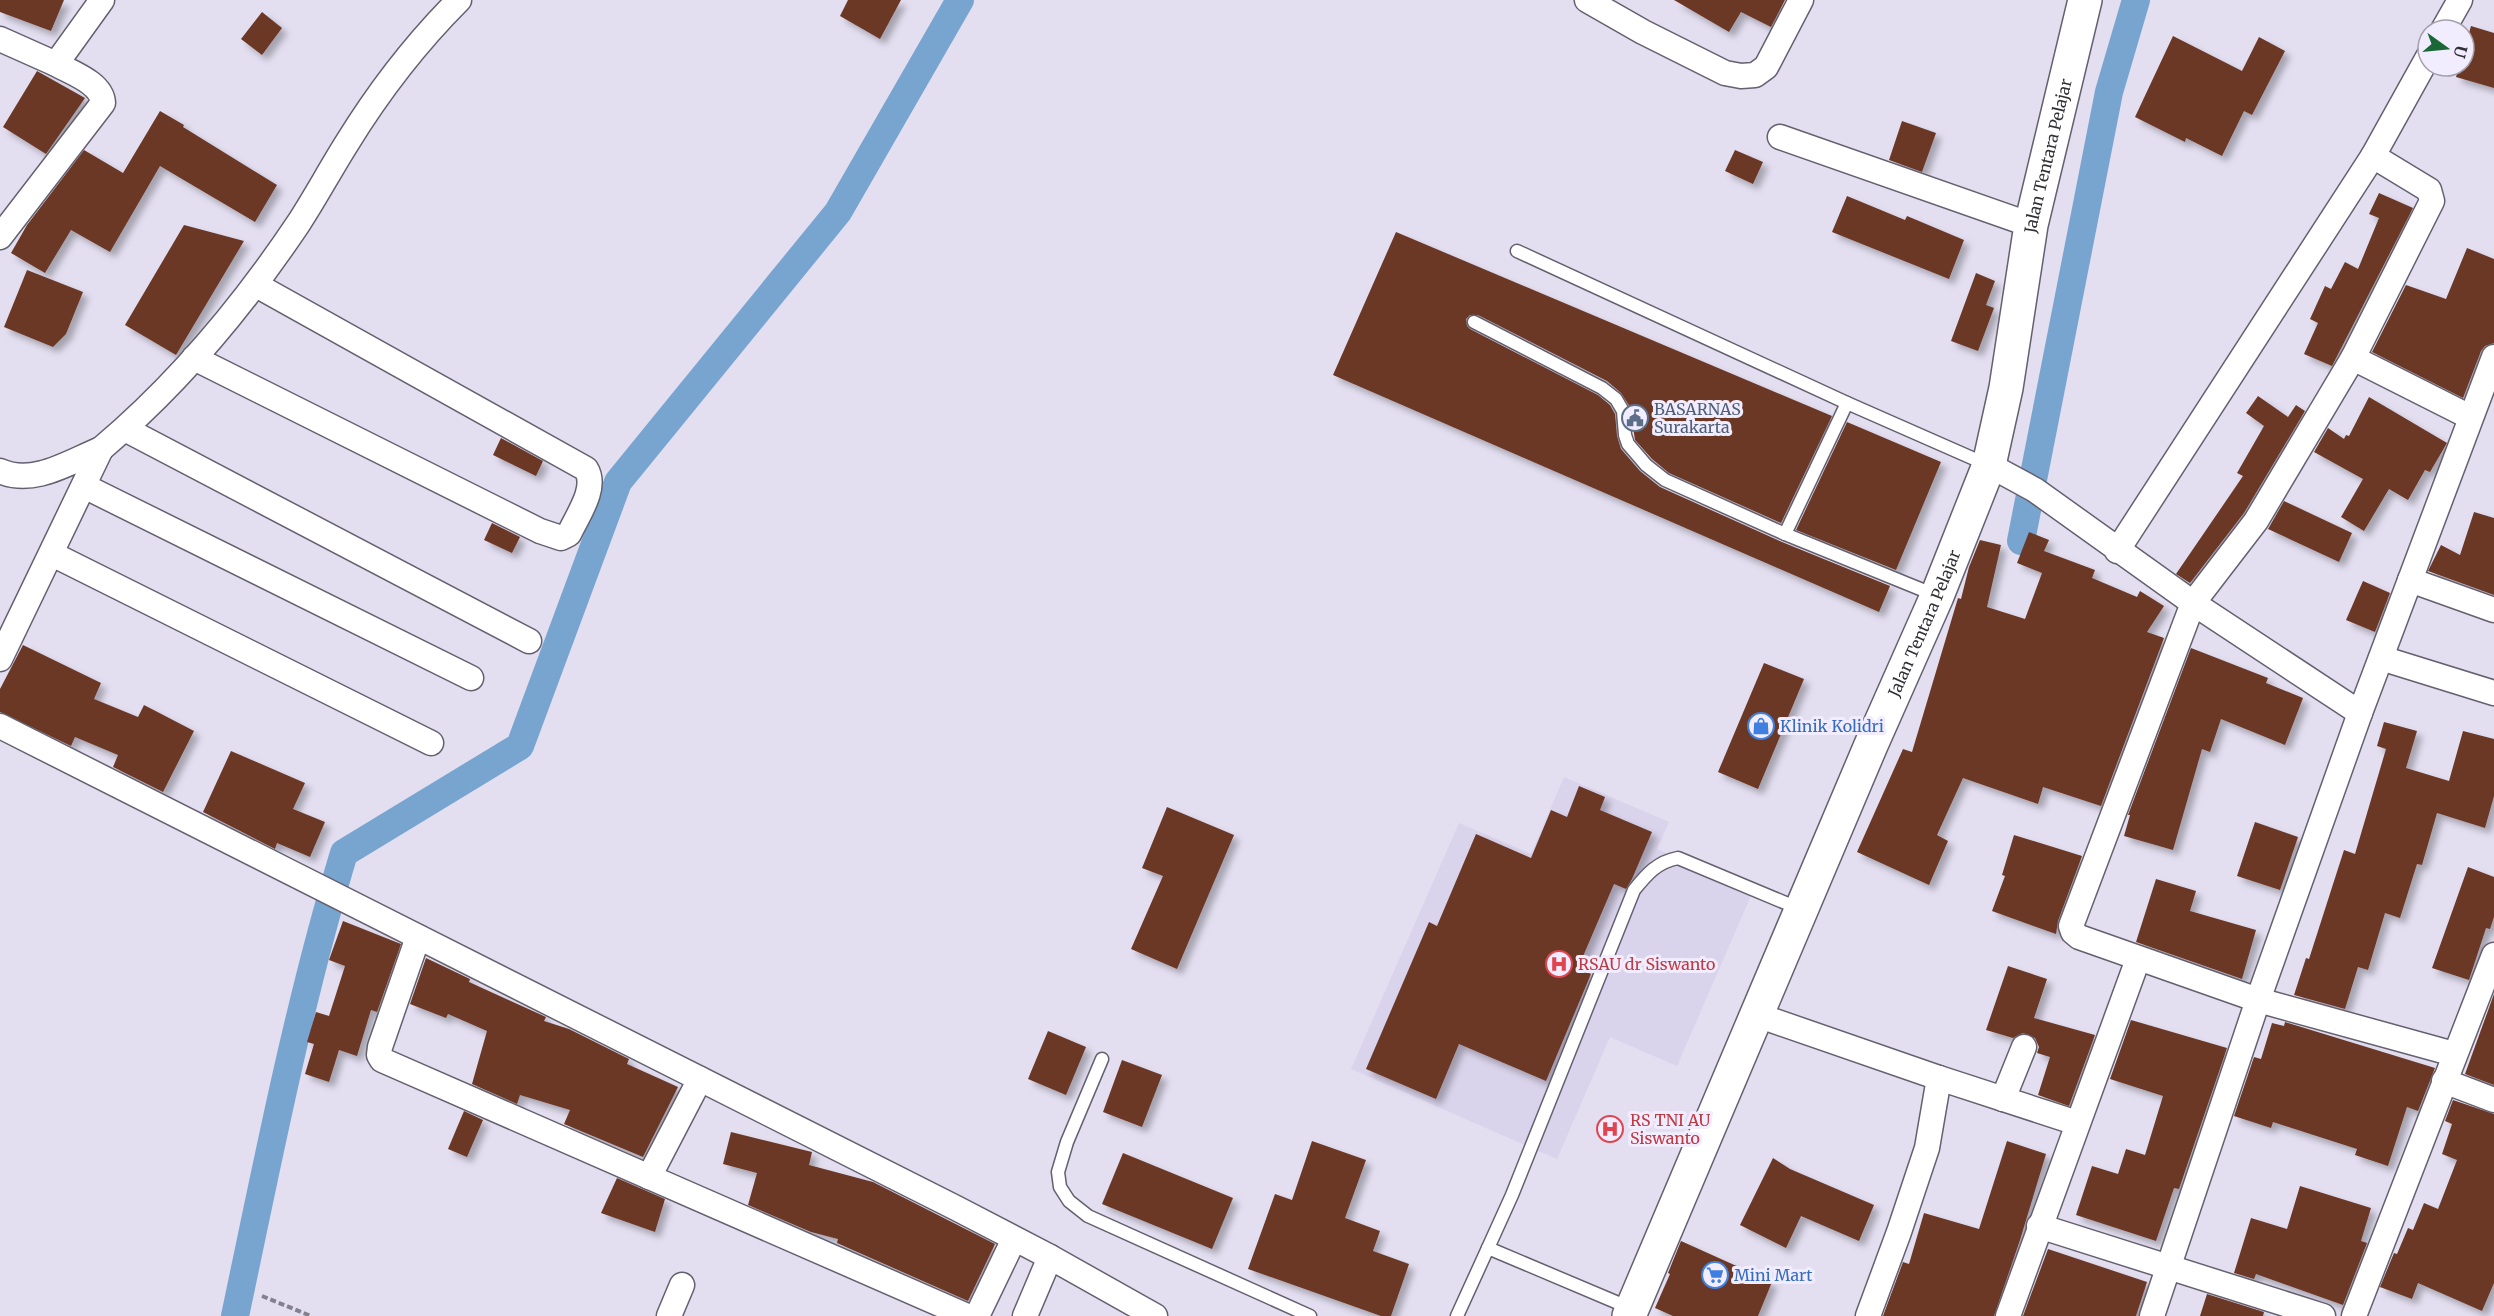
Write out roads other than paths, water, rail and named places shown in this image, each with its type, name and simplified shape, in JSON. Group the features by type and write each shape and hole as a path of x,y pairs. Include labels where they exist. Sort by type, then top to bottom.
{"main road":[{"name":"Jalan Tentara Pelajar","path":"1630,1312 1937,596 1989,465 2006,388 2031,225 2085,0"}],"street":[{"path":"56,64 102,0"},
{"path":"0,471 20,477 32,477 101,449 194,358 256,285 406,56 459,0"},
{"path":"1587,0 1643,32 1715,68 1741,76 1755,75 1766,67 1801,0"},
{"path":"2450,18 2460,0"},
{"path":"0,39 56,64 94,86 102,96 103,103 0,237"},
{"path":"2117,551 2373,156 2416,78"},
{"path":"1780,137 2031,225"},
{"path":"2373,156 2429,190 2432,201 2353,358 2256,521 2193,603 2072,922 2072,930 2079,937 2258,1000 2454,1054"},
{"path":"194,358 540,531 561,538 569,534 589,490 590,478 586,469 256,285"},
{"path":"2152,1316 2258,1000 2360,713 2494,357"},
{"path":"2353,358 2470,417"},
{"path":"124,429 529,641"},
{"path":"0,659 101,449"},
{"path":"1989,465 2027,486 2193,603 2360,713"},
{"path":"84,486 471,678"},
{"path":"52,554 431,743"},
{"path":"2410,580 2494,610"},
{"path":"2381,658 2494,693"},
{"path":"0,726 1050,1257 1155,1316"},
{"path":"418,936 380,1047 379,1055 382,1060 967,1316"},
{"path":"2354,1316 2454,1054 2489,980 2494,955"},
{"path":"2008,1316 2138,959"},
{"path":"1756,1015 2077,1123"},
{"path":"2003,1099 2024,1047"},
{"path":"1868,1316 1927,1148 1939,1078"},
{"path":"649,1177 700,1080"},
{"path":"2444,1081 2494,1100"},
{"path":"2039,1226 2323,1316"},
{"path":"977,1316 1014,1239"},
{"path":"1025,1316 1050,1257"},
{"path":"669,1316 682,1286"}],"lane":[{"path":"1517,251 1847,403 1989,465"},
{"path":"1474,321 1602,388 1616,399 1623,411 1628,444 1646,465 1665,480 1785,534 1937,596"},
{"path":"1785,534 1847,403"},
{"path":"1457,1316 1512,1195 1634,890 1650,870 1664,861 1678,858 1801,909"},
{"path":"1102,1059 1067,1142 1058,1172 1060,1187 1069,1201 1088,1215 1310,1316"},
{"path":"1488,1248 1630,1312"}],"waterway":[{"path":"235,1316 298,1025 344,853 520,746 618,482 838,212 960,0"},
{"path":"2021,541 2109,92 2136,0"}],"place":[{"name":"BASARNAS Surakarta","path":"1635,418"},
{"name":"Klinik Kolidri","path":"1761,726"},
{"name":"RSAU dr Siswanto","path":"1559,964"},
{"name":"RS TNI AU Siswanto","path":"1610,1129"},
{"name":"Mini Mart","path":"1715,1275"}]}
